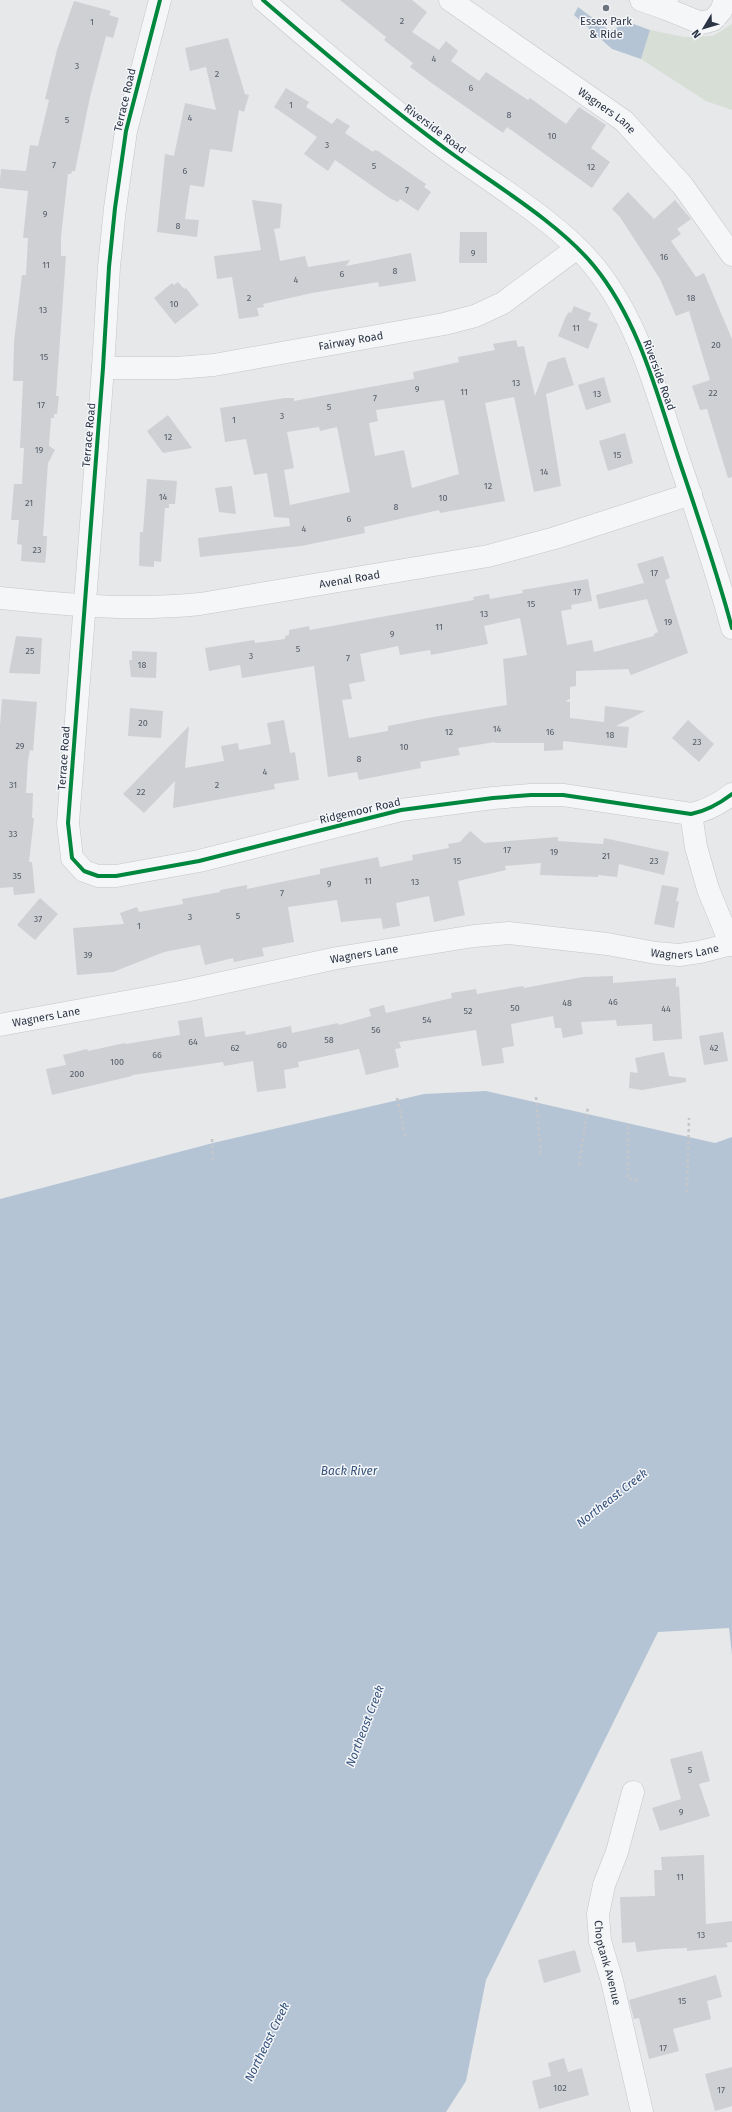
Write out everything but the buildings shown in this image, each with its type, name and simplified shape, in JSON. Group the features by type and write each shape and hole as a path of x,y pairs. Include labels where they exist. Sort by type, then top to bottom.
{"street":[{"name":"Terrace Road","path":"84,871 72,858 68,823 103,368 109,267 126,131 160,0"},
{"name":"Riverside Road","path":"263,0 353,77 416,127 549,223 577,248 608,285 626,313 664,414 691,494 732,628"},
{"name":"Wagners Lane","path":"450,0 624,121 683,186 732,255"},
{"path":"641,0 666,4 701,23 713,20 720,11 725,0"},
{"name":"Fairway Road","path":"103,368 176,368 214,365 444,324 475,316 503,303 577,248"},
{"name":"Avenal Road","path":"0,598 84,605 161,608 200,604 488,556 556,538 691,494"},
{"path":"690,814 701,812 714,806 732,794"},
{"name":"Ridgemoor Road","path":"84,871 98,876 116,876 151,870 199,861 401,810 493,798 531,795 563,795 690,814"},
{"name":"Wagners Lane","path":"0,1025 185,991 337,958 474,936 510,933 600,943 656,953 678,955 731,945 708,889 696,847 690,814"},
{"name":"Choptank Avenue","path":"633,1792 616,1852 604,1885 598,1914 600,1941 614,1988 642,2112"}],"path":[{"path":"536,1097 541,1155"},
{"path":"397,1098 406,1139"},
{"path":"579,1165 588,1107"},
{"path":"687,1192 689,1118"},
{"path":"628,1126 628,1179 639,1180"},
{"path":"212,1139 213,1164"}],"shaded area":[{"path":"732,24 732,110 706,101 641,59 650,30 684,37 713,36"}],"water":[{"path":"578,7 610,31 628,22 650,30 641,59 612,49 574,15"},
{"name":"Back River","path":"486,1091 715,1143 732,1137 732,1655 729,1628 658,1632 486,1980 466,2081 446,2112 0,2112 0,1199 213,1143 424,1094"}],"cycle path":[{"path":"160,0 126,131 115,208 109,267 103,368 68,823 72,858 84,871 98,876 116,876 199,861 401,810 493,798 531,795 563,795 691,814 712,807 732,794"},
{"path":"263,0 376,96 447,150 544,219 579,250 594,266 610,287 635,334 654,384 707,544 732,628"}],"place":[{"name":"Essex Park & Ride","path":"606,8"}],"water label":[{"name":"Northeast Creek","path":"612,1498"},
{"name":"Northeast Creek","path":"365,1726"},
{"name":"Northeast Creek","path":"267,2042"}]}
